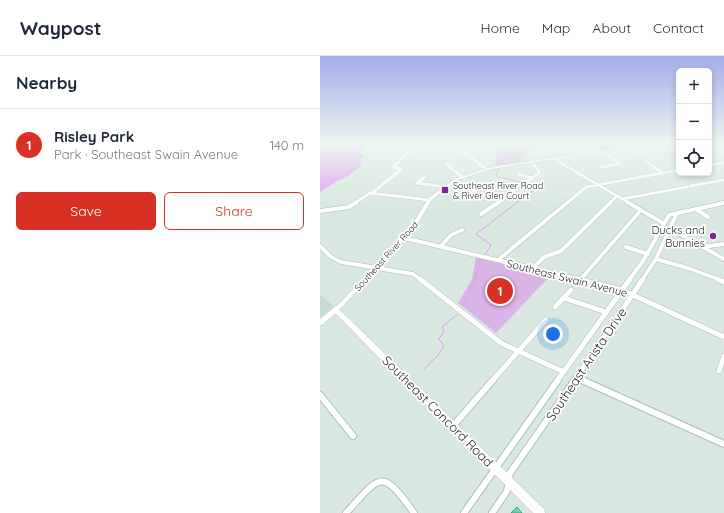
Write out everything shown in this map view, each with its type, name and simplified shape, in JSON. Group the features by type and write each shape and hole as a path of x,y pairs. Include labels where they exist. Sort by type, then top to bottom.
{"street":[{"path":"372,193 402,169 393,167 396,164"},
{"path":"446,164 462,177"},
{"path":"480,164 486,169"},
{"name":"Southeast River Road","path":"320,323 336,311 404,238 417,223 429,200 445,187 462,177 486,169 517,164"},
{"path":"468,196 488,183 514,188 521,186 539,174 540,171 534,164"},
{"path":"564,164 663,223"},
{"path":"601,167 618,164"},
{"path":"650,164 663,173"},
{"path":"498,260 580,191 589,186 676,171"},
{"path":"518,174 532,178"},
{"path":"424,177 417,183 445,187"},
{"path":"622,199 724,180"},
{"path":"481,214 513,193 515,190 514,188"},
{"path":"320,211 349,207 367,194 372,193 429,200"},
{"path":"532,269 544,257 561,251 617,196"},
{"path":"677,213 724,203"},
{"path":"696,209 708,217"},
{"path":"580,280 640,210"},
{"name":"Southeast Arista Drive","path":"464,513 648,254 669,214 677,213 671,230 656,259 577,378 510,473 507,491 492,513"},
{"path":"441,246 451,235 462,230"},
{"path":"671,230 724,259"},
{"name":"Southeast Swain Avenue","path":"404,238 622,290 723,334"},
{"path":"702,247 724,244"},
{"path":"320,246 337,260 376,268 402,271 416,276 492,336 519,352 564,372"},
{"path":"626,247 648,254"},
{"path":"656,259 691,269 724,282"},
{"path":"555,307 571,290"},
{"path":"564,298 606,312"},
{"name":"Southeast Concord Road","path":"336,311 540,513"},
{"path":"453,426 546,320"},
{"path":"719,371 724,356"},
{"path":"577,378 724,444"},
{"path":"320,395 353,436"},
{"path":"346,513 368,488 376,482 382,480 388,482 395,488 414,513"}],"shaded area":[{"path":"320,164 361,164 361,166 348,176 320,192"},
{"path":"476,257 551,275 496,333 458,303 472,279"},
{"path":"320,295 334,306 320,317"}],"building":[{"path":"517,507 522,513 511,513"}],"waterway":[{"path":"500,168 496,173 497,176 522,183"},
{"path":"485,255 491,245 476,234 535,189 526,185"},
{"path":"462,305 475,281 481,258"},
{"path":"424,369 438,355 444,346 439,339 444,331 442,327 458,314"}],"place":[{"name":"Southeast River Road & River Glen Court","path":"445,190"},
{"name":"Ducks and Bunnies","path":"713,236"},
{"name":"Risley Park","path":"500,291"}]}
